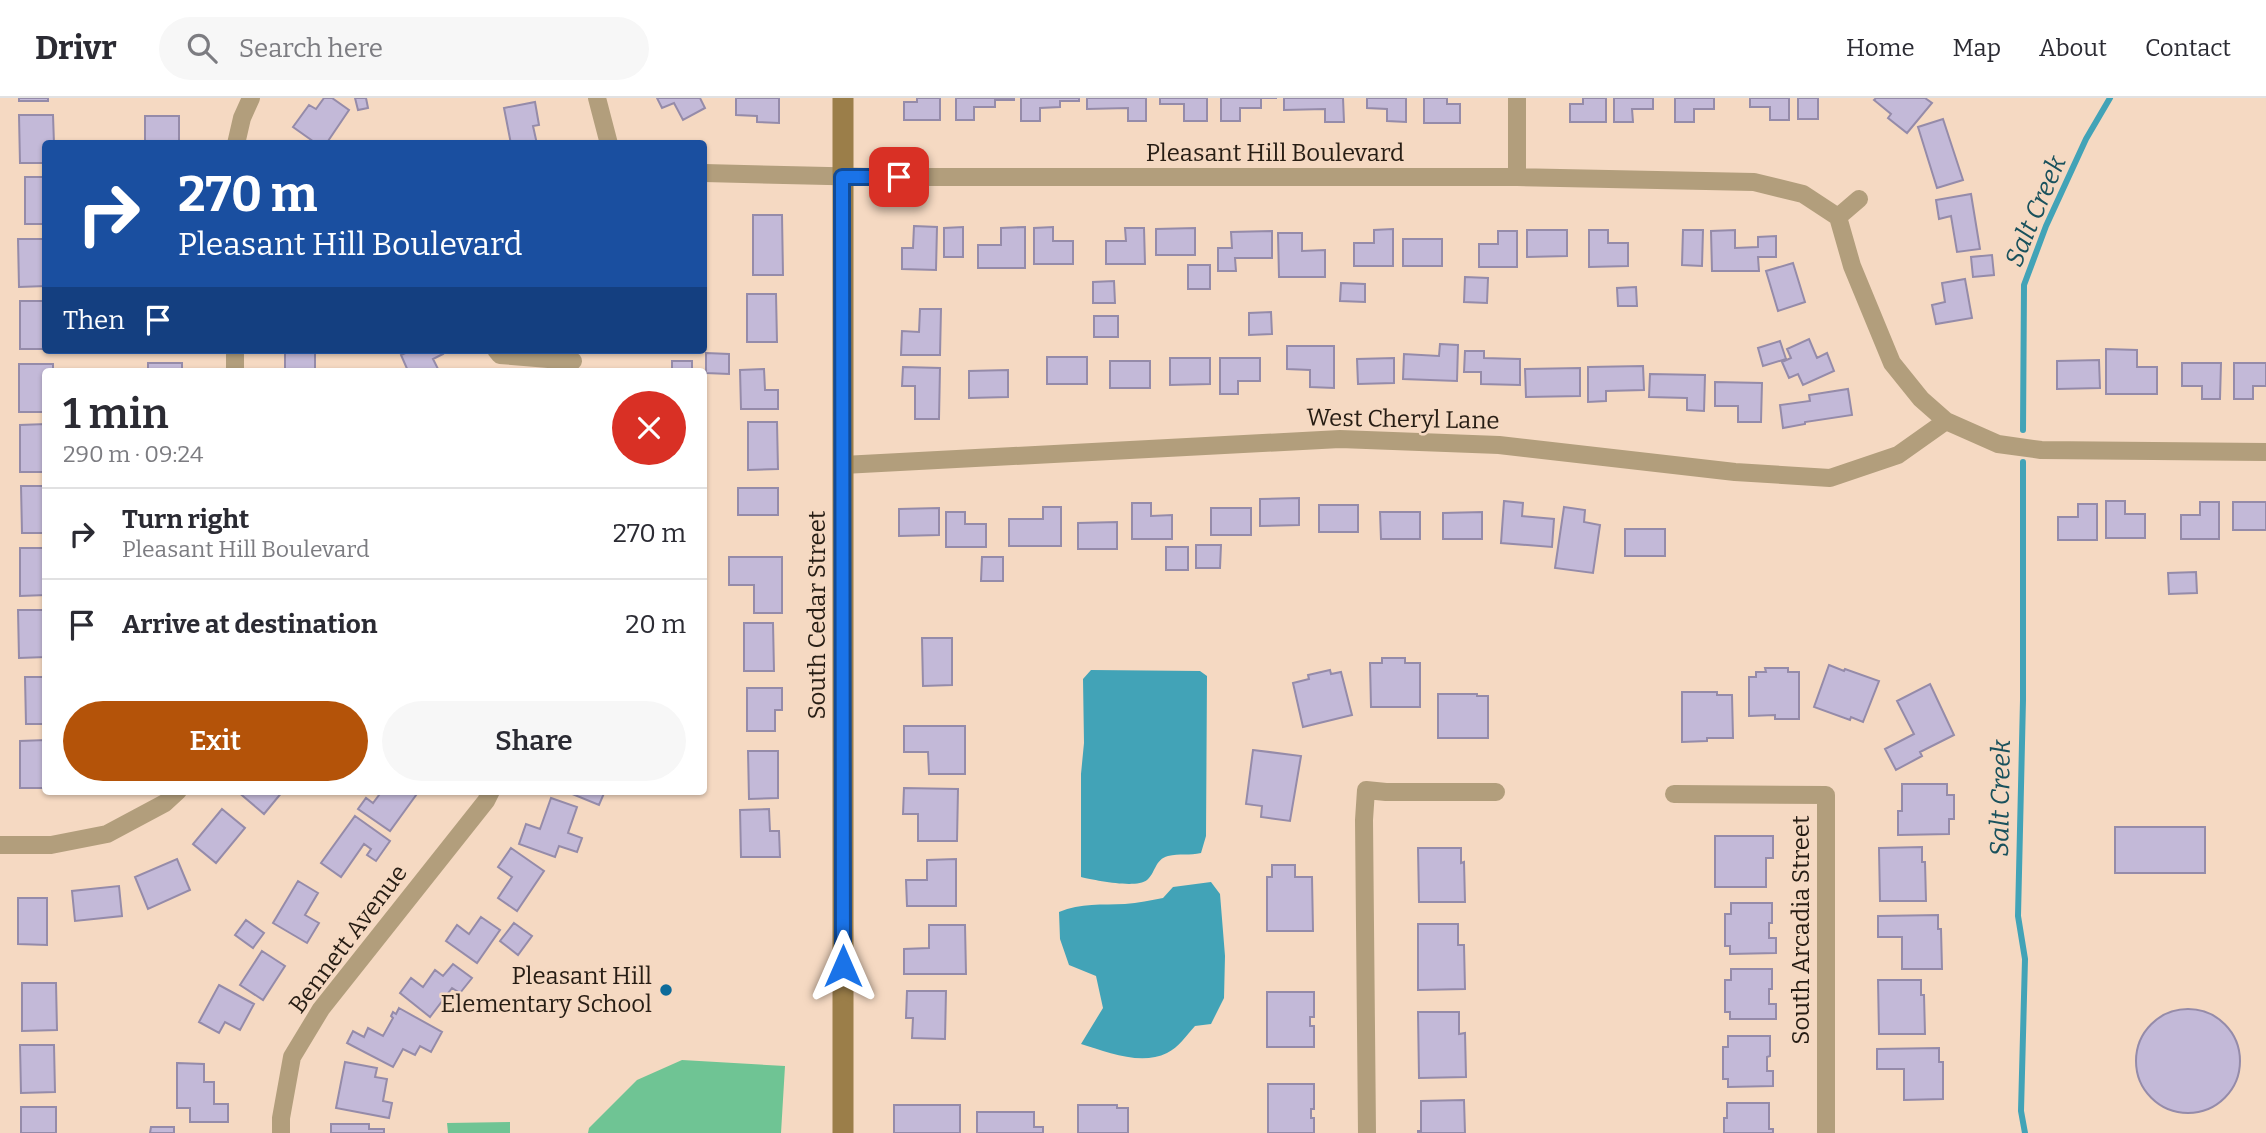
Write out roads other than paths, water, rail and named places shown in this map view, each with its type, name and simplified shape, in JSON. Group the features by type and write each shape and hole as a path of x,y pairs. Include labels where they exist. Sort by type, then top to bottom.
{"street":[{"path":"237,140 242,118 251,98"},
{"path":"597,98 608,140"},
{"name":"South Cedar Street","path":"843,98 843,1133"},
{"path":"1517,98 1517,177"},
{"name":"Pleasant Hill Boulevard","path":"707,173 842,177 1517,177 1754,182 1803,194 1838,217"},
{"path":"1859,199 1838,217 1852,266 1892,363 1921,398 1946,421 1998,444 2041,450 2266,452"},
{"path":"499,354 573,361"},
{"name":"West Cheryl Lane","path":"843,465 1340,439 1499,445 1735,472 1829,478 1898,455 1946,421"},
{"path":"1367,1133 1364,834 1366,790 1496,792"},
{"name":"South Arcadia Street","path":"1674,794 1826,795 1826,1133"},
{"path":"0,845 51,845 107,834 165,803 174,795"},
{"name":"Bennett Avenue","path":"281,1133 281,1118 292,1057 321,1009 488,795"}],"water":[{"path":"1091,670 1200,671 1207,676 1206,836 1201,853 1164,858 1142,883 1115,883 1081,877 1083,679"},
{"path":"1211,882 1220,894 1225,956 1224,998 1211,1024 1195,1026 1175,1048 1157,1057 1135,1058 1081,1044 1103,1008 1096,976 1069,965 1060,939 1059,912 1083,906 1130,904 1163,898 1173,887"}],"waterway":[{"name":"Salt Creek","path":"2023,430 2024,285 2046,226 2086,139 2110,98"},
{"name":"Salt Creek","path":"2023,462 2023,700 2018,916 2025,959 2021,1111 2025,1133"}],"place":[{"name":"Pleasant Hill Elementary School","path":"666,990"}]}
